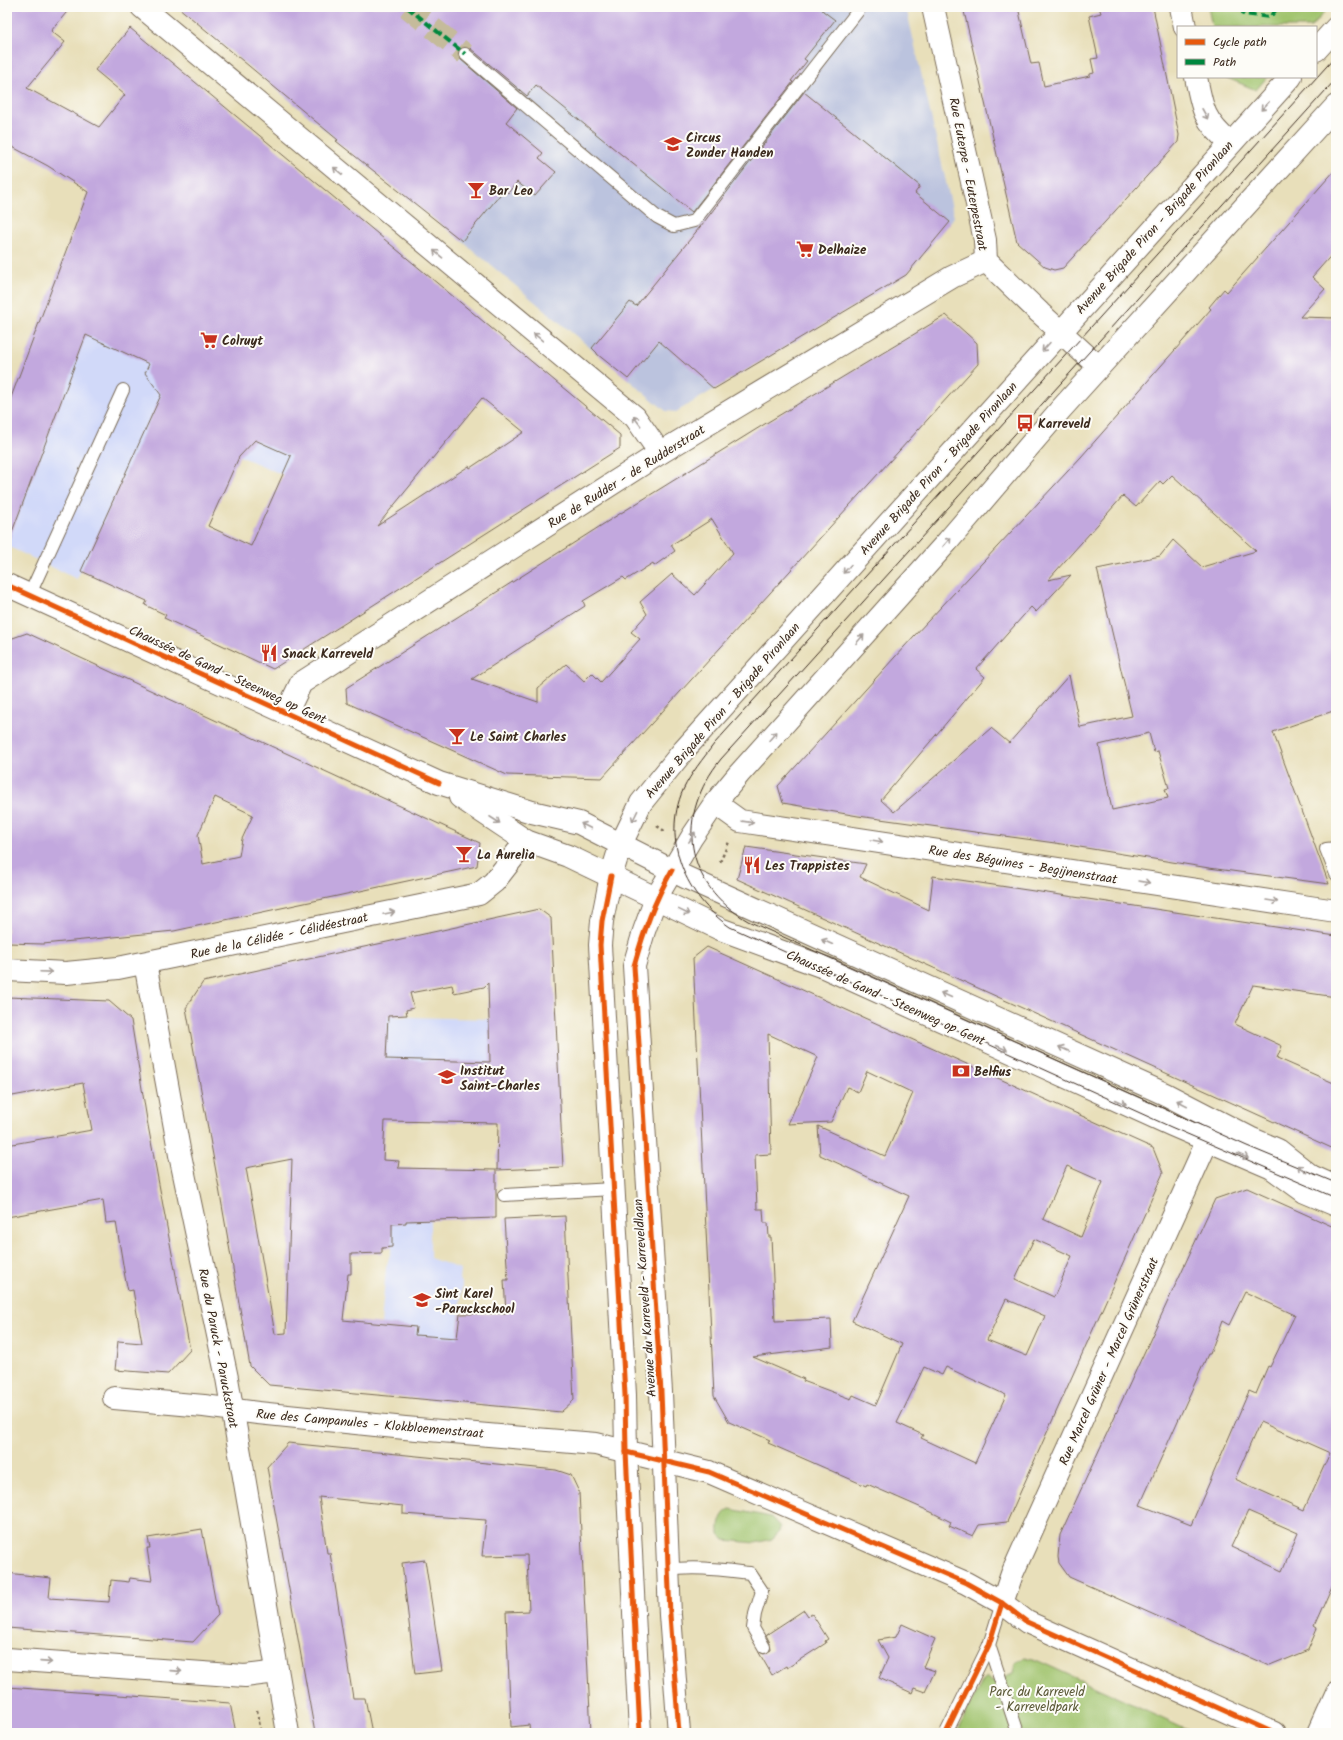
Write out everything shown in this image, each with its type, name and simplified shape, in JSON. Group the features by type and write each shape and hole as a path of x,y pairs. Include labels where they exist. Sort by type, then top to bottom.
{"street":[{"path":"142,7 635,417 660,453"},
{"name":"Rue Euterpe - Euterpestraat","path":"933,7 985,240 986,261 1099,367"},
{"path":"1181,7 1185,26"},
{"path":"1317,49 1336,28"},
{"path":"1196,78 1202,108 1218,133 1230,143"},
{"name":"Avenue Brigade Piron - Brigade Pironlaan","path":"611,876 621,844 641,803 684,750 1290,78"},
{"path":"672,870 715,803 739,774 948,541 1099,367 1336,106"},
{"name":"Rue de Rudder - de Rudderstraat","path":"286,714 301,683 660,453 952,277 986,261"},
{"name":"Chaussée de Gand - Steenweg op Gent","path":"8,587 439,783 532,812 579,823 672,870 766,914 1166,1094 1250,1138 1278,1150 1311,1176 1336,1187"},
{"name":"Chaussée de Gand - Steenweg op Gent","path":"439,783 526,841 568,856 720,928 826,968 1272,1168 1305,1192 1336,1205"},
{"name":"Rue des Béguines - Begijnenstraat","path":"715,803 740,821 1336,911"},
{"name":"Rue de la Célidée - Célidéestraat","path":"7,970 66,973 118,968 479,894 494,882 526,841"},
{"name":"Avenue du Karreveld - Karreveldlaan","path":"672,870 656,898 644,931 634,966 664,1460 668,1570 679,1733"},
{"name":"Avenue du Karreveld - Karreveldlaan","path":"611,876 602,921 600,945 640,1733"},
{"name":"Rue du Paruck - Paruckstraat","path":"145,963 180,1154 232,1410 288,1733"},
{"name":"Rue Marcel Grüner - Marcel Grünerstraat","path":"1002,1603 1012,1574 1217,1120"},
{"name":"Rue des Campanules - Klokbloemenstraat","path":"114,1398 204,1406 397,1427 596,1444 664,1460 716,1476 966,1584 1002,1603 1027,1622 1274,1733"},
{"path":"7,1659 245,1676 277,1672"},
{"path":"1318,1733 1336,1693"}],"lane":[{"path":"465,54 656,217 674,226 694,220 861,7"},
{"path":"30,596 123,390"},
{"path":"1336,848 1326,849 1336,874"},
{"path":"504,1195 613,1189"},
{"path":"668,1570 682,1568 718,1569 750,1573 762,1591 755,1614 753,1628 764,1647"},
{"path":"946,1733 989,1645 1002,1603"},
{"path":"989,1645 1018,1733"}],"path":[{"path":"257,1710 261,1733"}],"shaded area":[{"path":"178,7 906,7 954,217 906,275 676,412 666,411 468,246 336,141 337,140"},
{"path":"128,217 369,372 283,475 152,417 77,579 7,546"},
{"name":"Institut Saint-Charles","path":"324,1015 489,1019 559,1093 385,1121"},
{"name":"Sint Karel -Paruckschool","path":"430,1220 430,1258 460,1269 459,1279 462,1285 451,1402 381,1324 386,1268 392,1247 392,1224 406,1223 406,1221"}],"green space":[{"path":"1208,7 1329,7 1312,26 1212,26"},
{"path":"1227,78 1266,78 1256,90"},
{"path":"730,1509 771,1517 780,1527 779,1532 772,1539 755,1543 725,1540 719,1534 719,1526 722,1516"},
{"name":"Parc du Karreveld - Karreveldpark","path":"1025,1657 1034,1659 1196,1733 956,1733 982,1682 987,1678 992,1682 1013,1674 1015,1663"}],"building":[{"path":"7,7 71,7 51,31 65,42 27,88 99,127 125,95 95,70 130,28 620,435 620,448 273,669 164,618 166,615 145,605 147,601 81,571 161,395 145,373 149,364 86,335 9,540 7,539 7,408 88,192 48,166 7,144","holes":["482,398 524,432 470,468 469,466 377,526","255,440 291,456 251,546 208,526 239,457"]},
{"path":"178,7 821,7 823,11 835,20 804,59 807,61 791,81 793,82 692,212 536,85 527,96 470,48 462,47 458,52 460,59 517,108 506,122 543,153 539,158 556,172 535,196 517,182 508,193 504,190 462,241 336,141 338,140"},
{"path":"963,7 1018,7 1031,64 1039,63 1044,86 1090,76 1090,74 1094,73 1091,59 1098,58 1089,16 1101,13 1099,7 1153,7 1179,135 1178,142 1063,268 1054,270 1045,267 1017,242"},
{"name":"Delhaize","path":"804,92 920,186 915,193 950,222 906,275 714,389 659,341 628,379 597,354 592,348 630,302 636,306 704,222"},
{"path":"1336,169 1336,250 1312,277 1325,289 1300,317 1336,318 1336,710 1273,732 1329,884 1209,868 1055,843 858,816 783,803 778,786 914,636 1081,457 1211,309 1209,307 1224,289 1227,292","holes":["1172,475 1256,551 1202,567 1173,540 1160,556 1097,569 1132,716 1080,727 1069,675 1009,743 991,728 894,812 881,800 985,677 976,669 1031,607 1036,612 1071,575 1048,580 1123,496 1136,507 1160,481 1163,484","1149,733 1154,752 1158,751 1169,788 1165,789 1168,798 1112,810 1099,745"]},
{"path":"946,315 977,343 978,364 602,778 507,775 347,703 346,688 613,518 768,422","holes":["712,519 733,553 695,595 672,574 640,602 647,614 631,632 640,639 601,682 592,673 584,681 566,664 538,688 538,702 472,679 585,606 583,601 623,577 626,580 653,563 654,566 675,551 671,545"]},
{"path":"27,633 480,843 477,866 174,931 43,944 7,943 7,640","holes":["215,797 253,815 242,839 239,856 203,864 198,835"]},
{"path":"746,847 866,864 860,877 929,910 933,876 1336,936 1336,997 1253,985 1235,1024 1282,1046 1277,1058 1336,1084 1336,1150 737,879"},
{"path":"539,909 551,918 563,1167 497,1170 498,1123 385,1121 383,1160 399,1161 398,1168 496,1170 496,1218 406,1221 406,1223 392,1224 392,1247 382,1248 382,1253 351,1254 351,1274 348,1274 343,1320 416,1327 415,1335 457,1338 460,1314 506,1313 504,1280 508,1280 504,1219 565,1216 574,1400 561,1412 269,1385 250,1366 186,1008 203,982","holes":["488,983 490,1062 386,1059 388,1016 407,1015 406,1010 414,1008 410,993 452,985 454,993 484,987","292,1159 286,1333 275,1334 246,1168"]},
{"path":"707,947 1153,1148 1163,1173 1007,1522 979,1525 973,1536 949,1526 951,1522 931,1512 867,1484 866,1486 768,1443 770,1440 729,1422 714,1396 693,958","holes":["768,1034 818,1057 788,1124 831,1122 847,1087 858,1092 867,1071 913,1093 885,1156 818,1126 820,1155 909,1196 852,1321 902,1344 876,1405 853,1395 851,1399 803,1381 804,1379 753,1357 832,1347 831,1319 775,1321 771,1237 769,1237 768,1223 764,1223 763,1209 757,1209 755,1155 771,1154","1067,1166 1103,1182 1081,1237 1043,1219","1034,1239 1072,1256 1054,1297 1015,1279","1006,1299 1045,1316 1027,1356 987,1340","924,1367 942,1375 946,1367 1006,1395 975,1463 921,1438 923,1435 897,1423"]},
{"path":"7,997 109,1001 131,1020 147,1120 190,1350 168,1374 115,1370 118,1341 142,1343 133,1290 128,1291 116,1222 106,1223 103,1200 7,1217 7,1145 92,1130 83,1083 7,1097"},
{"path":"1247,1188 1336,1228 1336,1577 1314,1627 1317,1629 1308,1650 1269,1666 1069,1577 1059,1563 1058,1557 1060,1535 1215,1199","holes":["1245,1292 1295,1315 1270,1367 1268,1366 1256,1394 1249,1391 1191,1525 1140,1505 1208,1354 1210,1354 1222,1321 1229,1325","1260,1422 1330,1453 1304,1510 1235,1479","1248,1511 1298,1533 1282,1571 1231,1547"]},
{"path":"288,1443 556,1470 571,1475 579,1492 591,1733 530,1733 529,1725 511,1727 506,1612 529,1611 527,1555 482,1556 486,1520 403,1514 403,1506 319,1497 327,1553 330,1553 353,1698 365,1698 372,1733 315,1733 267,1467"},
{"path":"202,1529 218,1615 193,1642 7,1628 7,1573 51,1578 49,1598 109,1602 111,1580 129,1582 130,1578 152,1581 147,1548 150,1548 148,1538"},
{"path":"425,1560 442,1671 415,1674 402,1563"},
{"path":"804,1610 808,1616 812,1614 828,1639 825,1641 826,1643 787,1668 786,1666 772,1675 758,1651 764,1654 771,1650 770,1643 766,1635"},
{"path":"902,1624 935,1639 923,1667 935,1671 925,1692 914,1688 912,1693 879,1678 888,1658 878,1640 896,1637"},
{"path":"7,1687 230,1703 236,1733 7,1733"}],"tunnel":[{"path":"407,7 465,54"}],"tram line":[{"path":"1317,77 1336,56"},
{"path":"1316,78 714,744 693,772 683,790 677,809 675,829 677,848 682,866 690,884 714,915 730,927 1171,1127 1336,1198"},
{"path":"1336,79 721,759 706,781 697,803 692,825 693,847 699,868 710,888 726,905 748,921 1247,1146 1336,1183"}],"marked path":[{"path":"407,7 465,54"},
{"path":"1244,7 1243,14 1270,17 1278,7"}],"cycle path":[{"path":"7,585 439,783"},
{"path":"672,870 650,916 634,966 661,1392 670,1615 679,1733"},
{"path":"611,876 602,921 600,945 625,1395 626,1452 640,1733"},
{"path":"626,1452 709,1472 966,1583 1002,1603 1027,1622 1274,1733"},
{"path":"946,1733 989,1645 1002,1603"}],"place":[{"name":"Circus Zonder Handen","path":"673,144"},
{"name":"Bar Leo","path":"476,190"},
{"name":"Delhaize","path":"805,249"},
{"name":"Colruyt","path":"209,340"},
{"name":"Karreveld","path":"1025,423"},
{"name":"Snack Karreveld","path":"269,653"},
{"name":"Le Saint Charles","path":"457,736"},
{"name":"La Aurelia","path":"464,854"},
{"name":"Les Trappistes","path":"752,865"},
{"name":"Belfius","path":"961,1071"},
{"name":"Institut Saint-Charles","path":"447,1077"},
{"name":"Sint Karel -Paruckschool","path":"422,1300"}]}
